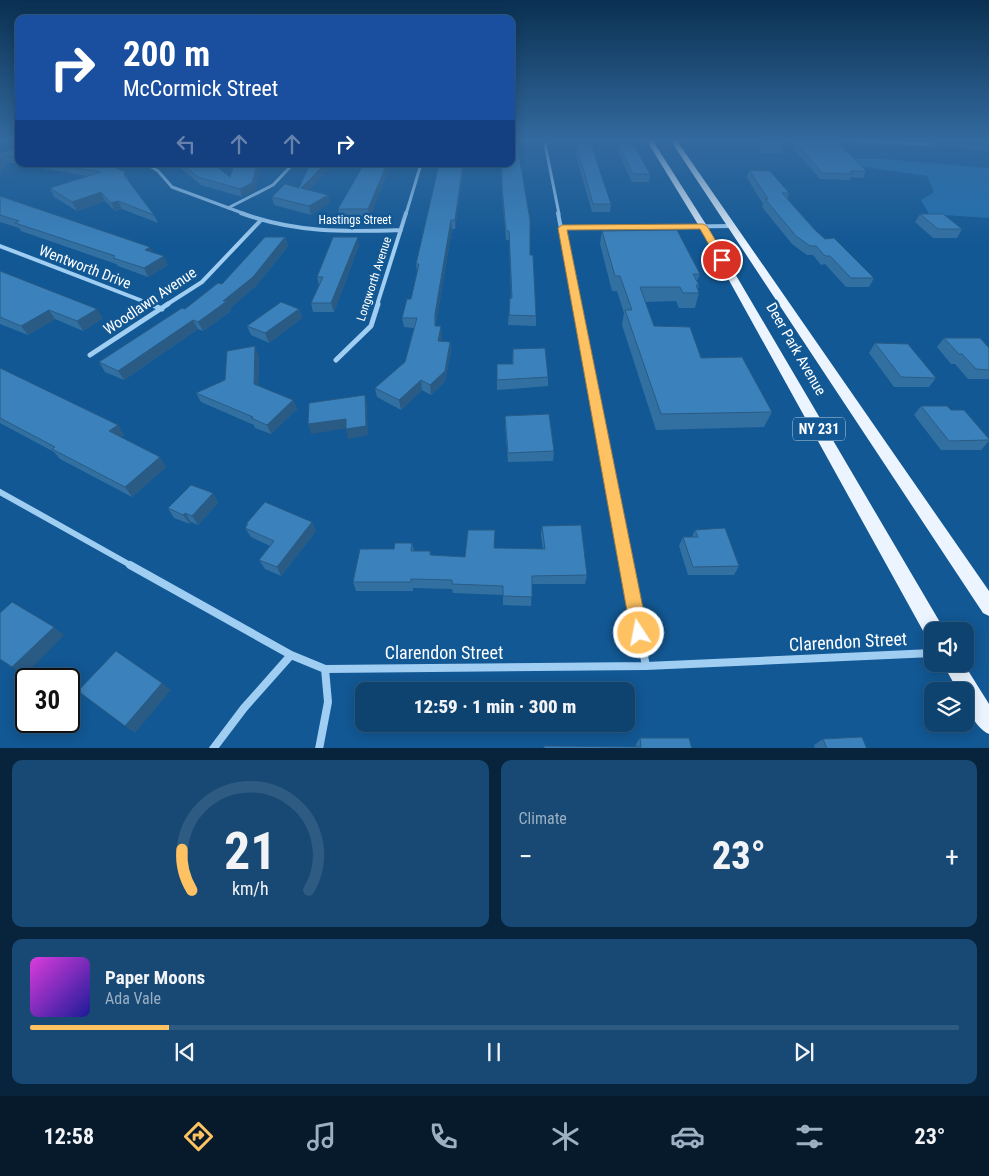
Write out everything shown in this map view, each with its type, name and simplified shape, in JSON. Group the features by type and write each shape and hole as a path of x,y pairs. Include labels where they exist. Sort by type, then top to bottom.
{"main road":[{"name":"Deer Park Avenue","path":"672,176 703,226 929,622"},
{"name":"Deer Park Avenue","path":"698,176 989,607"},
{"path":"958,672 989,723"}],"street":[{"name":"Hastings Street","path":"162,176 172,187 261,220 306,230 337,232 401,230"},
{"path":"228,208 262,192 284,176"},
{"name":"Longworth Avenue","path":"336,360 371,326 417,176"},
{"path":"551,176 646,666"},
{"name":"Woodlawn Avenue","path":"90,355 202,282 261,220"},
{"path":"562,228 732,226"},
{"name":"Wentworth Drive","path":"0,246 162,309"},
{"name":"Clarendon Street","path":"0,492 292,654 325,669 646,666 924,653"},
{"path":"214,748 244,708 292,654"},
{"path":"319,748 328,702 325,669"}],"shaded area":[{"path":"927,176 989,176 989,218 929,214 921,200 934,192"}],"building":[{"path":"89,176 125,176 154,215 118,201 111,203 101,192 72,202 50,188"},
{"path":"197,176 254,176 252,183 240,189"},
{"path":"305,176 313,176 301,188 328,195 309,206 272,197 285,184 299,188"},
{"path":"357,176 382,176 368,209 338,209"},
{"path":"436,176 461,176 455,220 451,220 435,314 435,326 441,326 438,341 450,342 445,371 430,385 421,380 399,400 375,388 405,362 417,318 402,318 407,299 411,299 419,264 416,264"},
{"path":"502,176 523,176 530,220 530,255 533,255 536,316 509,315 510,298 512,298 509,231 506,231"},
{"path":"585,176 602,176 611,204 593,204"},
{"path":"753,176 774,176 789,193 782,193 815,230 825,239 834,238 874,278 851,278 830,256 825,256 816,246 810,246 796,236 765,199 768,199"},
{"path":"0,196 150,247 145,250 164,256 144,268 113,258 115,256 15,223 19,221 0,215"},
{"path":"920,214 943,214 962,229 938,229"},
{"path":"677,230 700,274 693,274 699,285 696,285 699,293 683,293 680,287 640,287 654,326 690,327 701,358 742,357 772,412 661,414 625,310 632,310 620,276 615,276 602,231"},
{"path":"265,237 285,237 253,277 223,301 227,301 198,322 193,320 118,371 99,362 182,308 185,309 218,283 222,284"},
{"path":"333,237 358,237 331,303 311,303 323,277 317,277"},
{"path":"0,271 97,309 77,321 49,310 21,326 0,317"},
{"path":"281,302 299,309 265,333 247,326"},
{"path":"944,338 980,338 989,348 989,370 976,369"},
{"path":"875,343 908,344 936,378 901,377"},
{"path":"255,346 254,384 293,400 267,425 251,418 253,417 196,393 225,380 227,351"},
{"path":"545,348 548,377 497,380 497,364 513,364 513,349"},
{"path":"0,368 118,425 109,431 160,457 125,487 52,449 55,447 0,418"},
{"path":"365,395 366,426 346,429 346,419 308,424 309,403"},
{"path":"921,406 947,406 951,410 964,410 989,440 949,441"},
{"path":"549,414 554,451 508,453 505,416"},
{"path":"191,485 213,493 192,516 185,513 183,515 168,508"},
{"path":"265,502 312,522 277,567 259,560 274,541 245,528 248,524 246,524"},
{"path":"581,525 587,575 532,576 532,597 503,596 503,586 452,584 452,580 411,579 411,582 353,582 360,549 394,549 395,543 412,543 411,551 430,551 430,555 465,557 468,530 495,530 494,548 545,549 542,526"},
{"path":"725,528 739,566 693,567 683,537 698,537 695,530"},
{"path":"12,602 54,627 12,667 0,659 0,613"},
{"path":"116,651 162,683 125,726 80,692 80,689"},
{"path":"862,737 867,748 827,748 823,739"},
{"path":"640,738 689,738 692,748 544,748 544,746 641,747"}],"route":[{"path":"639,633 562,228 703,226 722,260"}]}
